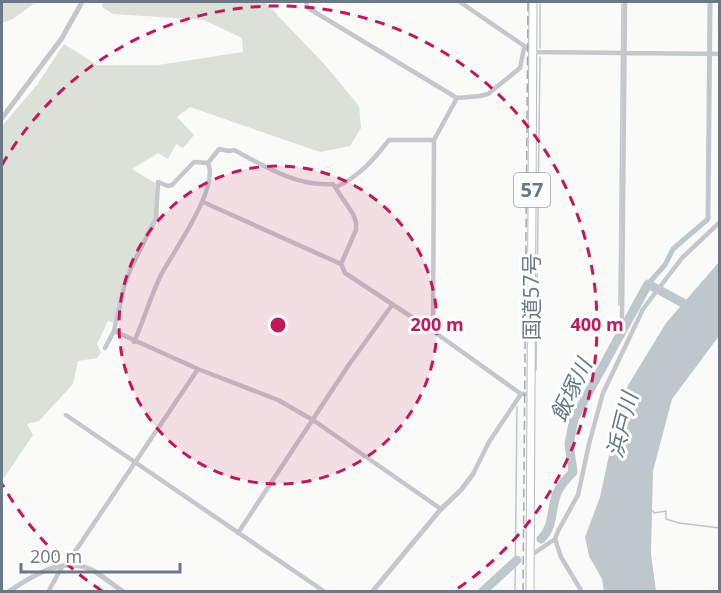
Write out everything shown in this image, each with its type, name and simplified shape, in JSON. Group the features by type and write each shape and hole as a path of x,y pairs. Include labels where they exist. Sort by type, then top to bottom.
{"highway":[{"name":"国道57号","path":"530,591 533,2"}],"street":[{"path":"2,118 62,38 81,2"},
{"path":"306,2 308,8 457,98 480,96 493,90 520,68 524,48"},
{"path":"460,2 533,52 720,54"},
{"path":"622,317 625,2"},
{"path":"433,331 434,140 457,98"},
{"path":"336,187 348,182 363,170 389,140 434,140"},
{"path":"208,163 219,149 234,150 297,181 333,184 356,222 356,230 341,264"},
{"path":"105,348 114,331 124,286 131,268 156,218 158,183 172,185 194,162 208,163"},
{"path":"134,342 161,275 203,202 210,168 208,163"},
{"path":"203,202 341,264 345,273 433,331 521,394 531,394"},
{"path":"530,556 555,539 578,495 603,393 643,309 682,258 720,222"},
{"path":"238,532 348,366 392,305"},
{"path":"114,331 198,369 278,400 312,420 441,509"},
{"path":"74,566 72,556 198,369"},
{"path":"372,591 441,509 462,490 489,442 516,405 521,394"},
{"path":"66,415 326,591"},
{"path":"555,539 561,557 582,591"},
{"path":"8,591 47,569 74,566 91,570 124,591"},
{"path":"48,591 62,567"}],"shaded area":[{"path":"2,2 36,2 13,19 2,23"},
{"path":"103,2 265,2 325,65 359,106 361,128 350,146 320,152 190,107 177,117 194,135 183,148 176,144 168,159 158,153 132,169 155,183 155,218 129,267 114,323 108,321 97,344 101,353 97,358 78,361 73,384 39,421 27,424 33,435 4,478 2,477 2,126 36,86 64,44 97,65 158,65 243,52 242,38 204,20 113,14 102,7"}],"water":[{"name":"浜戸川","path":"719,262 719,336 672,399 653,471 651,554 656,591 604,591 602,579 589,556 585,537 600,497 627,387 666,323"}],"waterway":[{"path":"540,2 540,48"},
{"path":"619,305 622,2"},
{"path":"648,284 665,265 673,249 708,219 710,2"},
{"path":"536,370 540,57"},
{"name":"飯塚川","path":"541,539 548,528 558,491 573,472 569,444 574,419 648,284 683,303 692,311"},
{"path":"515,592 517,407"},
{"path":"653,511 654,513 666,511 666,519 679,523 720,528"},
{"name":"飯塚川","path":"482,592 517,560"}],"railway":[{"path":"523,592 528,2"}]}
